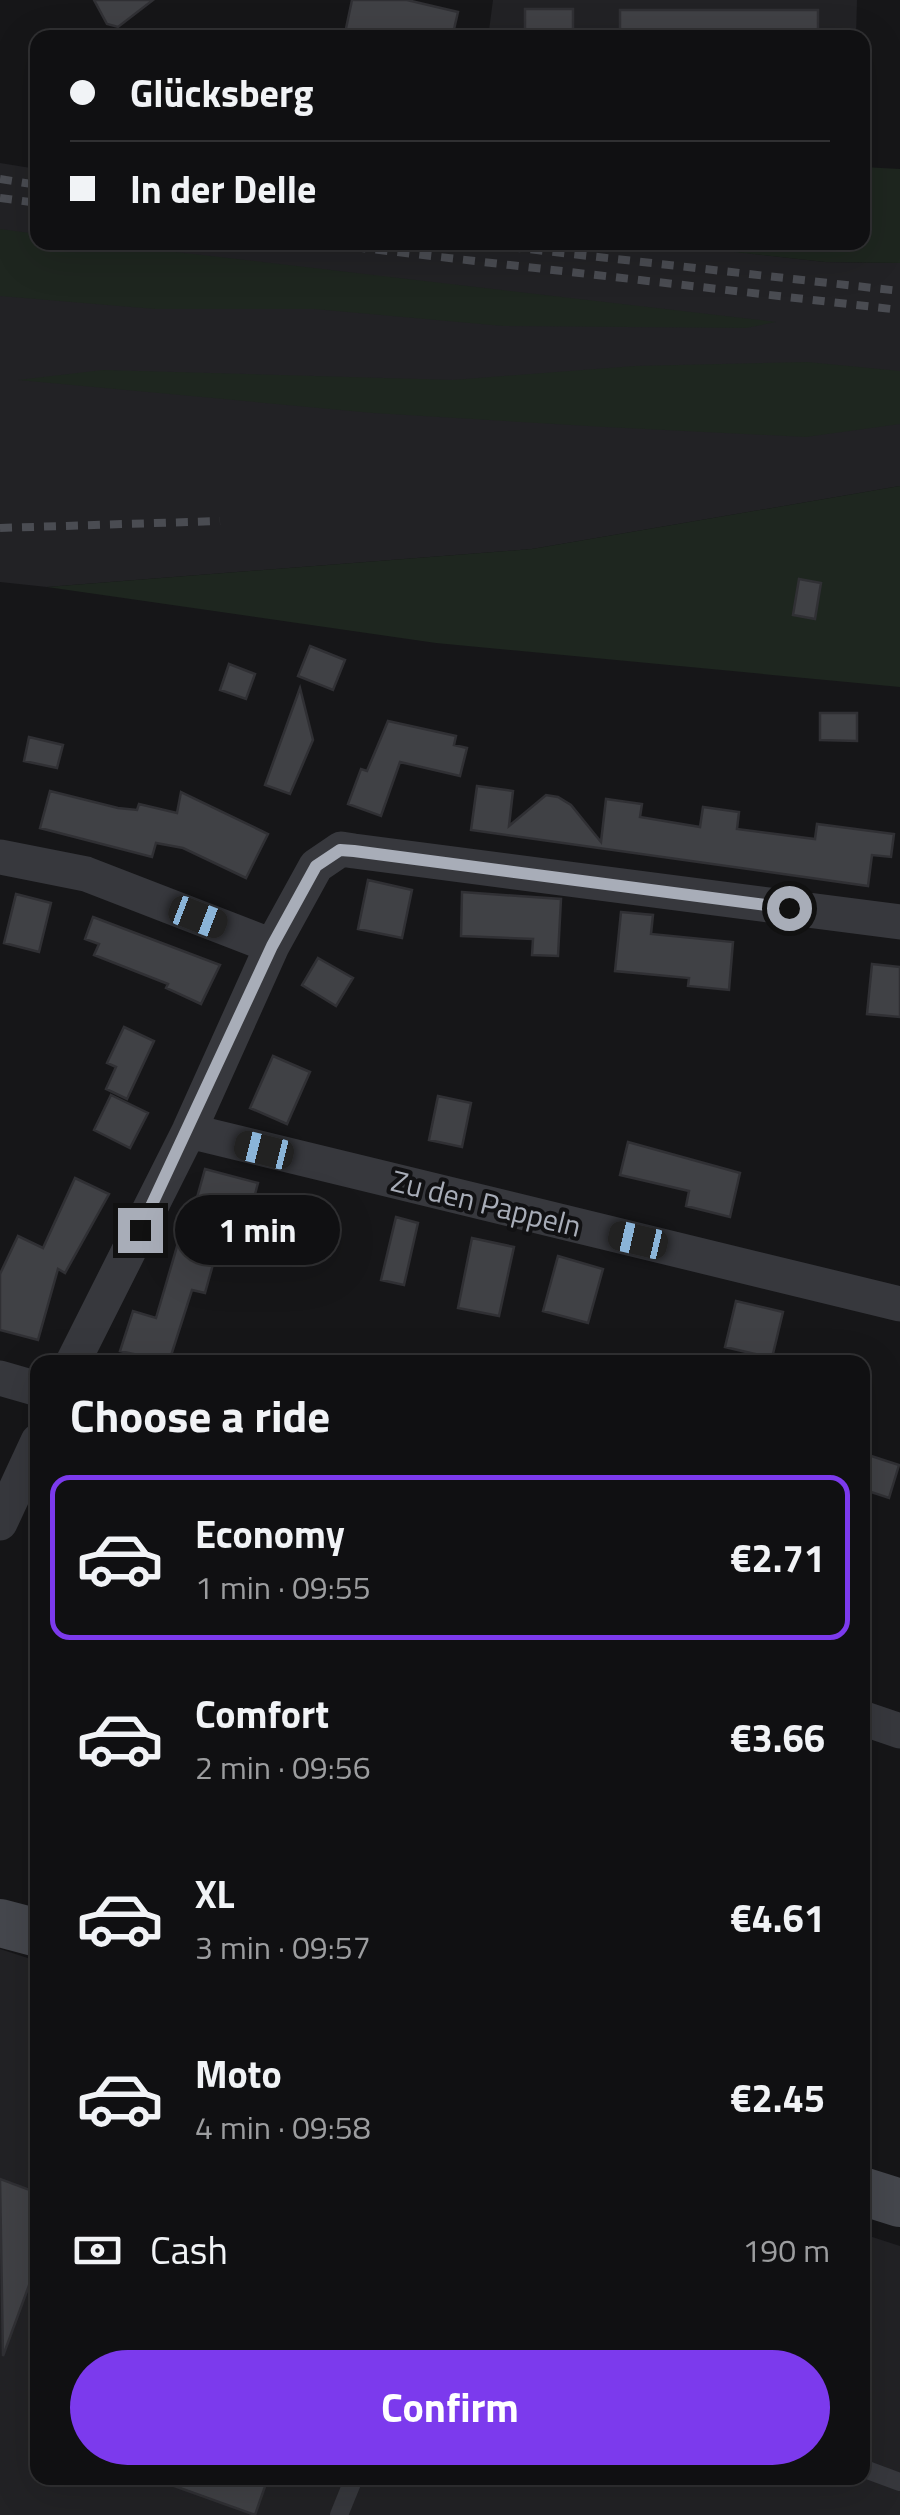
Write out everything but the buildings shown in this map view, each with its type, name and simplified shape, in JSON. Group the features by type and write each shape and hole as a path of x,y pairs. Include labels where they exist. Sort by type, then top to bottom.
{"main road":[{"path":"0,1923 30,1931"},
{"path":"870,2194 900,2204"}],"street":[{"path":"77,1355 189,1131 272,946 316,866 328,854 354,851 900,922"},
{"path":"0,857 86,874 272,946"},
{"name":"Zu den Pappeln","path":"189,1131 900,1304"},
{"path":"0,1378 30,1387"},
{"path":"0,1523 30,1461"},
{"path":"870,1721 900,1730"}],"lane":[{"path":"870,2471 900,2482"},
{"path":"339,2515 351,2485"}],"shaded area":[{"path":"493,0 857,0 856,30 489,30"},
{"path":"0,163 30,168 30,250 722,250 825,262 900,263 900,486 532,549 47,587 0,582"},
{"path":"870,167 900,169 900,263 825,262 716,250 870,250"},
{"path":"0,229 30,233 30,250 159,250 776,322 746,328 503,326 314,309 155,309 0,296"},
{"path":"807,362 900,371 900,424 806,437 605,427 373,413 18,380 103,370 453,380 635,366"},
{"path":"900,486 900,687 436,643 47,587 532,549"},
{"path":"0,1949 30,1959 30,2485 870,2485 870,2236 900,2246 900,2515 0,2515"}],"railway":[{"path":"0,179 30,184"},
{"path":"0,198 30,202"},
{"path":"379,250 900,310"},
{"path":"536,250 900,291"},
{"path":"0,528 220,521"}],"route":[{"path":"140,1230 272,946 316,866 328,854 354,851 789,908"}]}
